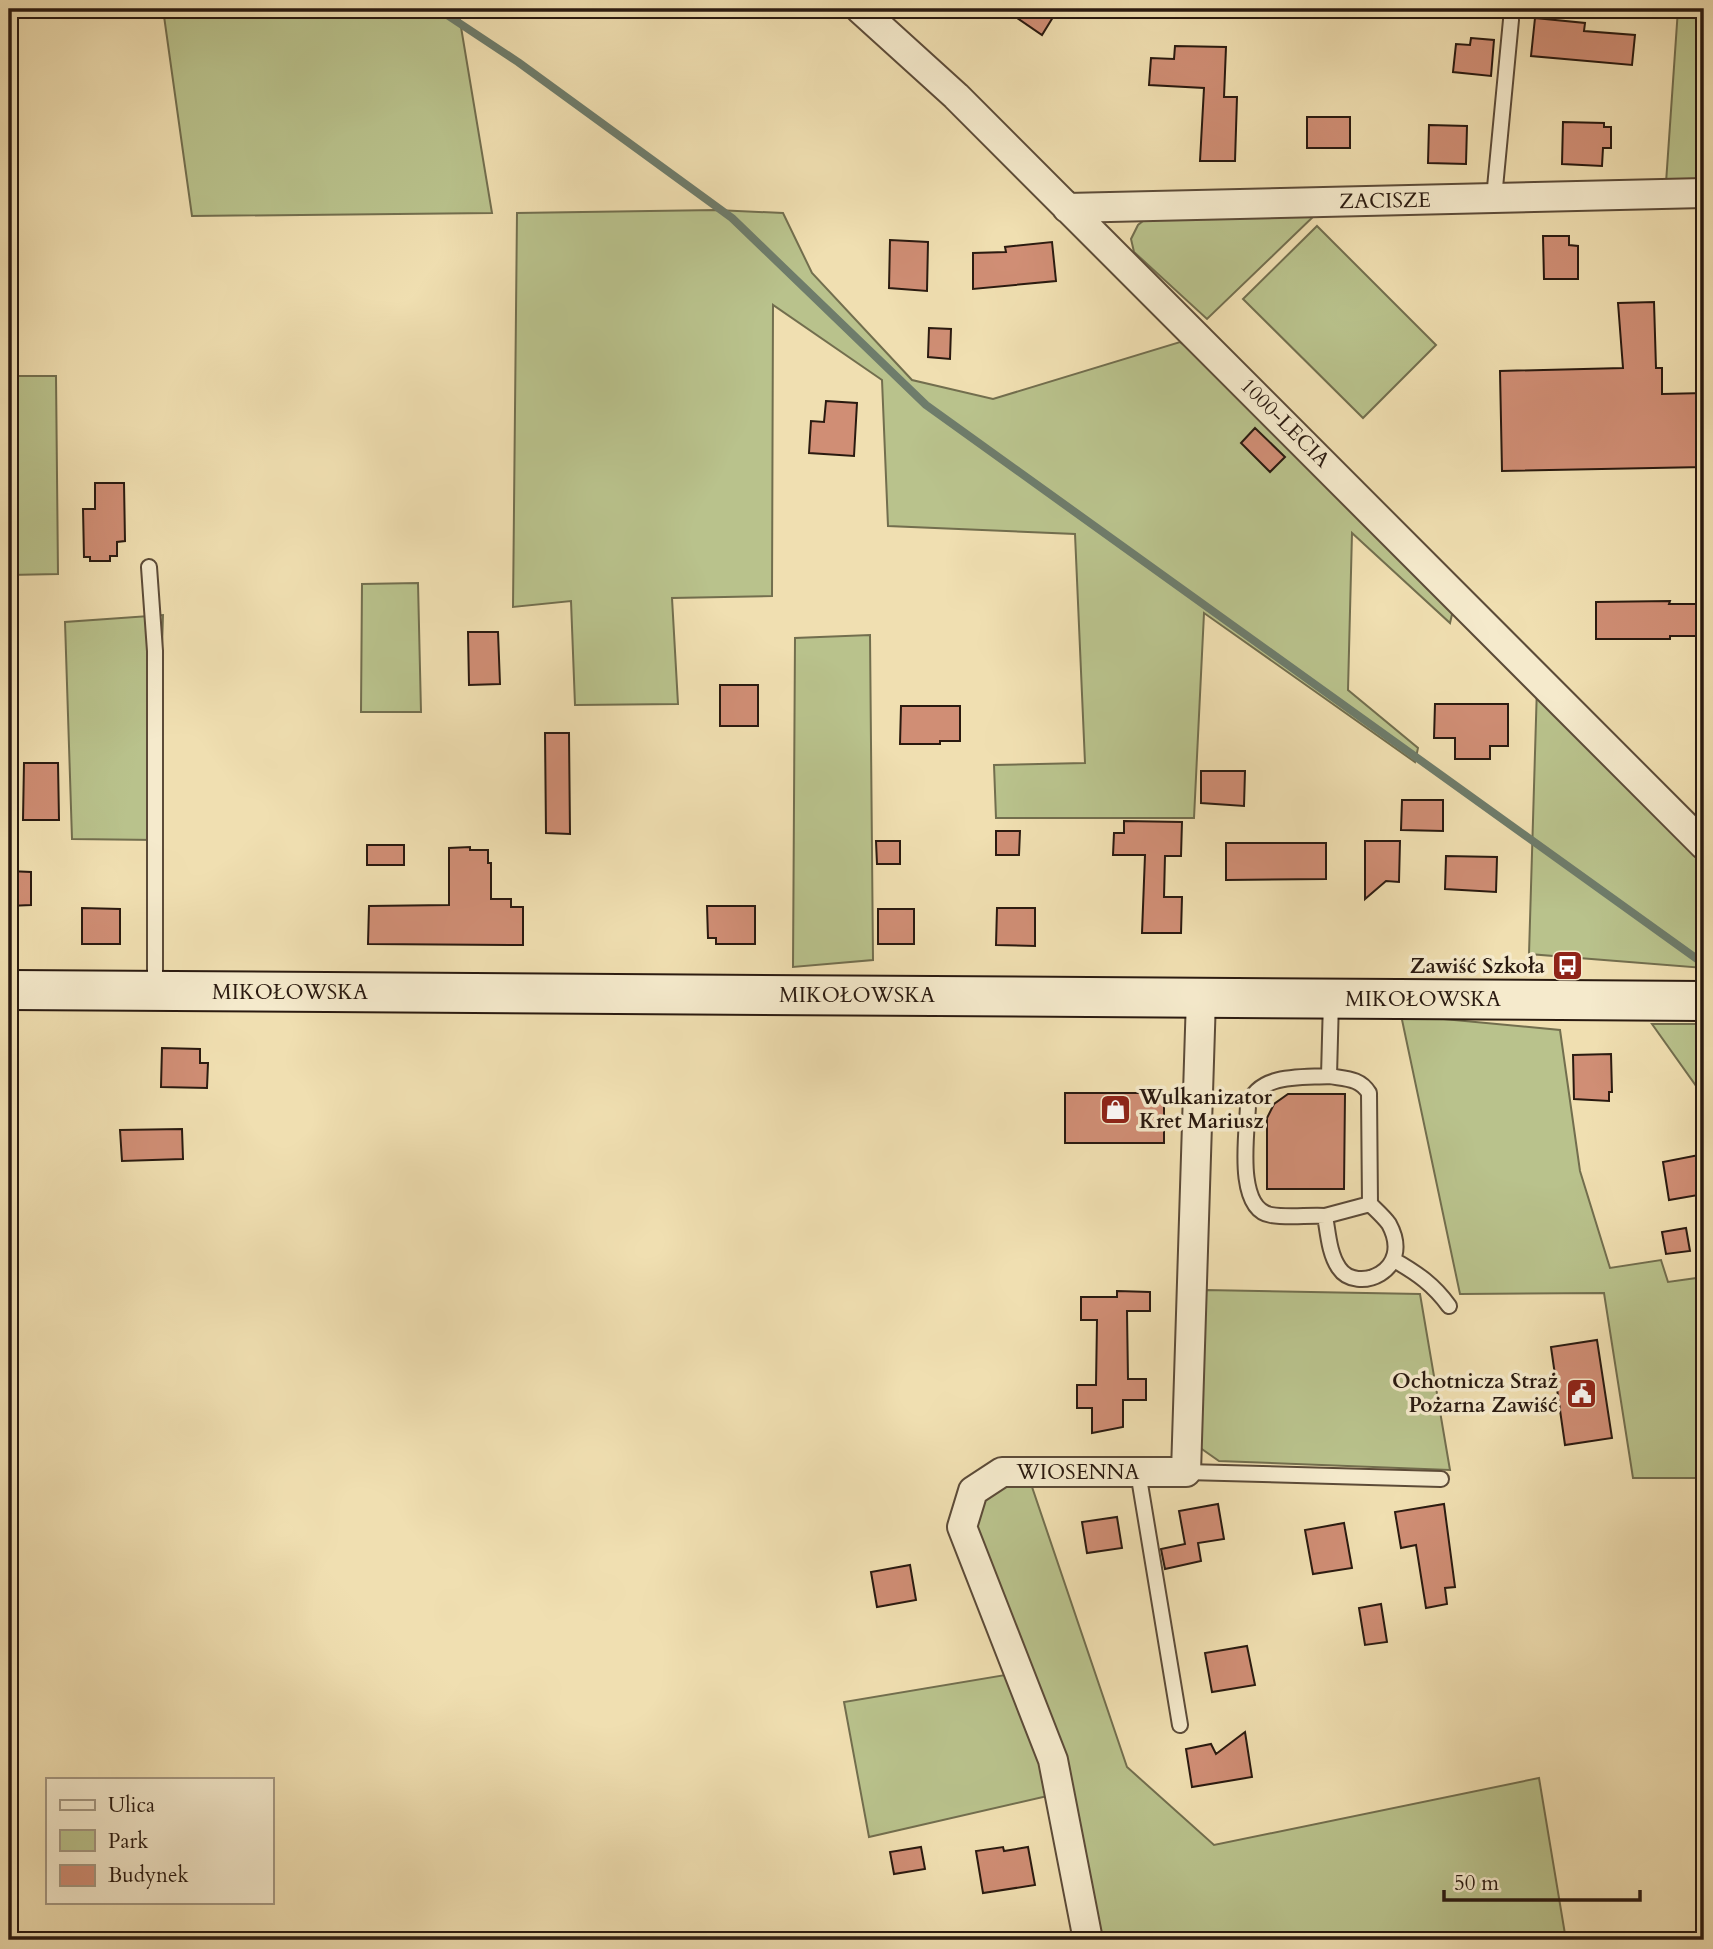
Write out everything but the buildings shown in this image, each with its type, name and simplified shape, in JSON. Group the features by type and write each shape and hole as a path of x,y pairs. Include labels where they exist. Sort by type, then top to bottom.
{"main road":[{"name":"MIKOŁOWSKA","path":"9,990 1704,1001"}],"street":[{"name":"1000-LECIA","path":"860,9 956,96 1704,845"},
{"name":"ZACISZE","path":"1067,208 1704,193"},
{"path":"1186,1472 1201,998"},
{"name":"WIOSENNA","path":"1088,1940 1053,1760 962,1527 973,1491 1002,1472 1186,1472"}],"lane":[{"path":"1494,198 1511,20"},
{"path":"149,567 155,651 155,991"},
{"path":"1329,1076 1331,999"},
{"path":"1325,1216 1333,1254 1340,1270 1350,1277 1367,1279 1382,1274 1394,1260 1396,1242 1388,1222 1370,1204 1368,1094 1364,1085 1356,1080 1329,1076 1269,1083 1251,1095 1248,1106 1246,1178 1249,1192 1261,1210 1269,1215 1325,1216 1370,1204"},
{"path":"1394,1260 1419,1273 1449,1306"},
{"path":"1138,1472 1180,1726"},
{"path":"1186,1472 1441,1479"}],"green space":[{"path":"163,9 458,9 492,213 192,216"},
{"path":"1678,9 1704,9 1704,181 1666,183"},
{"path":"716,210 783,213 812,273 912,380 993,399 1180,342 1218,371 1453,610 1450,623 1352,533 1348,690 1418,748 1415,762 1204,613 1194,818 996,818 994,765 1085,763 1075,534 888,526 882,380 773,305 772,596 672,598 678,704 575,705 571,601 513,607 517,213"},
{"path":"1153,213 1317,213 1207,319 1134,252 1131,239 1138,225"},
{"path":"1317,226 1436,345 1363,418 1243,299"},
{"path":"9,376 56,376 58,574 9,575"},
{"path":"418,583 421,712 361,712 362,584"},
{"path":"163,615 156,840 72,839 65,622"},
{"path":"870,635 873,960 793,967 795,638"},
{"path":"1537,686 1704,860 1704,968 1529,954"},
{"path":"1401,1015 1560,1030 1580,1171 1610,1268 1661,1260 1668,1282 1704,1277 1704,1478 1633,1478 1604,1293 1460,1294"},
{"path":"1652,1024 1704,1024 1704,1097"},
{"path":"1205,1290 1420,1294 1450,1470 1219,1461 1199,1447"},
{"path":"1003,1484 1031,1484 1127,1767 1214,1845 1539,1778 1566,1940 1096,1940 969,1528 974,1500"},
{"path":"1011,1674 1056,1794 869,1837 844,1702"}],"waterway":[{"path":"438,9 518,62 732,218 926,405 1704,964"}],"place":[{"name":"Zawiść Szkoła","path":"1568,966"},
{"name":"Wulkanizator Kret Mariusz","path":"1116,1109"},
{"name":"Ochotnicza Straż Pożarna Zawiść","path":"1581,1393"}]}
